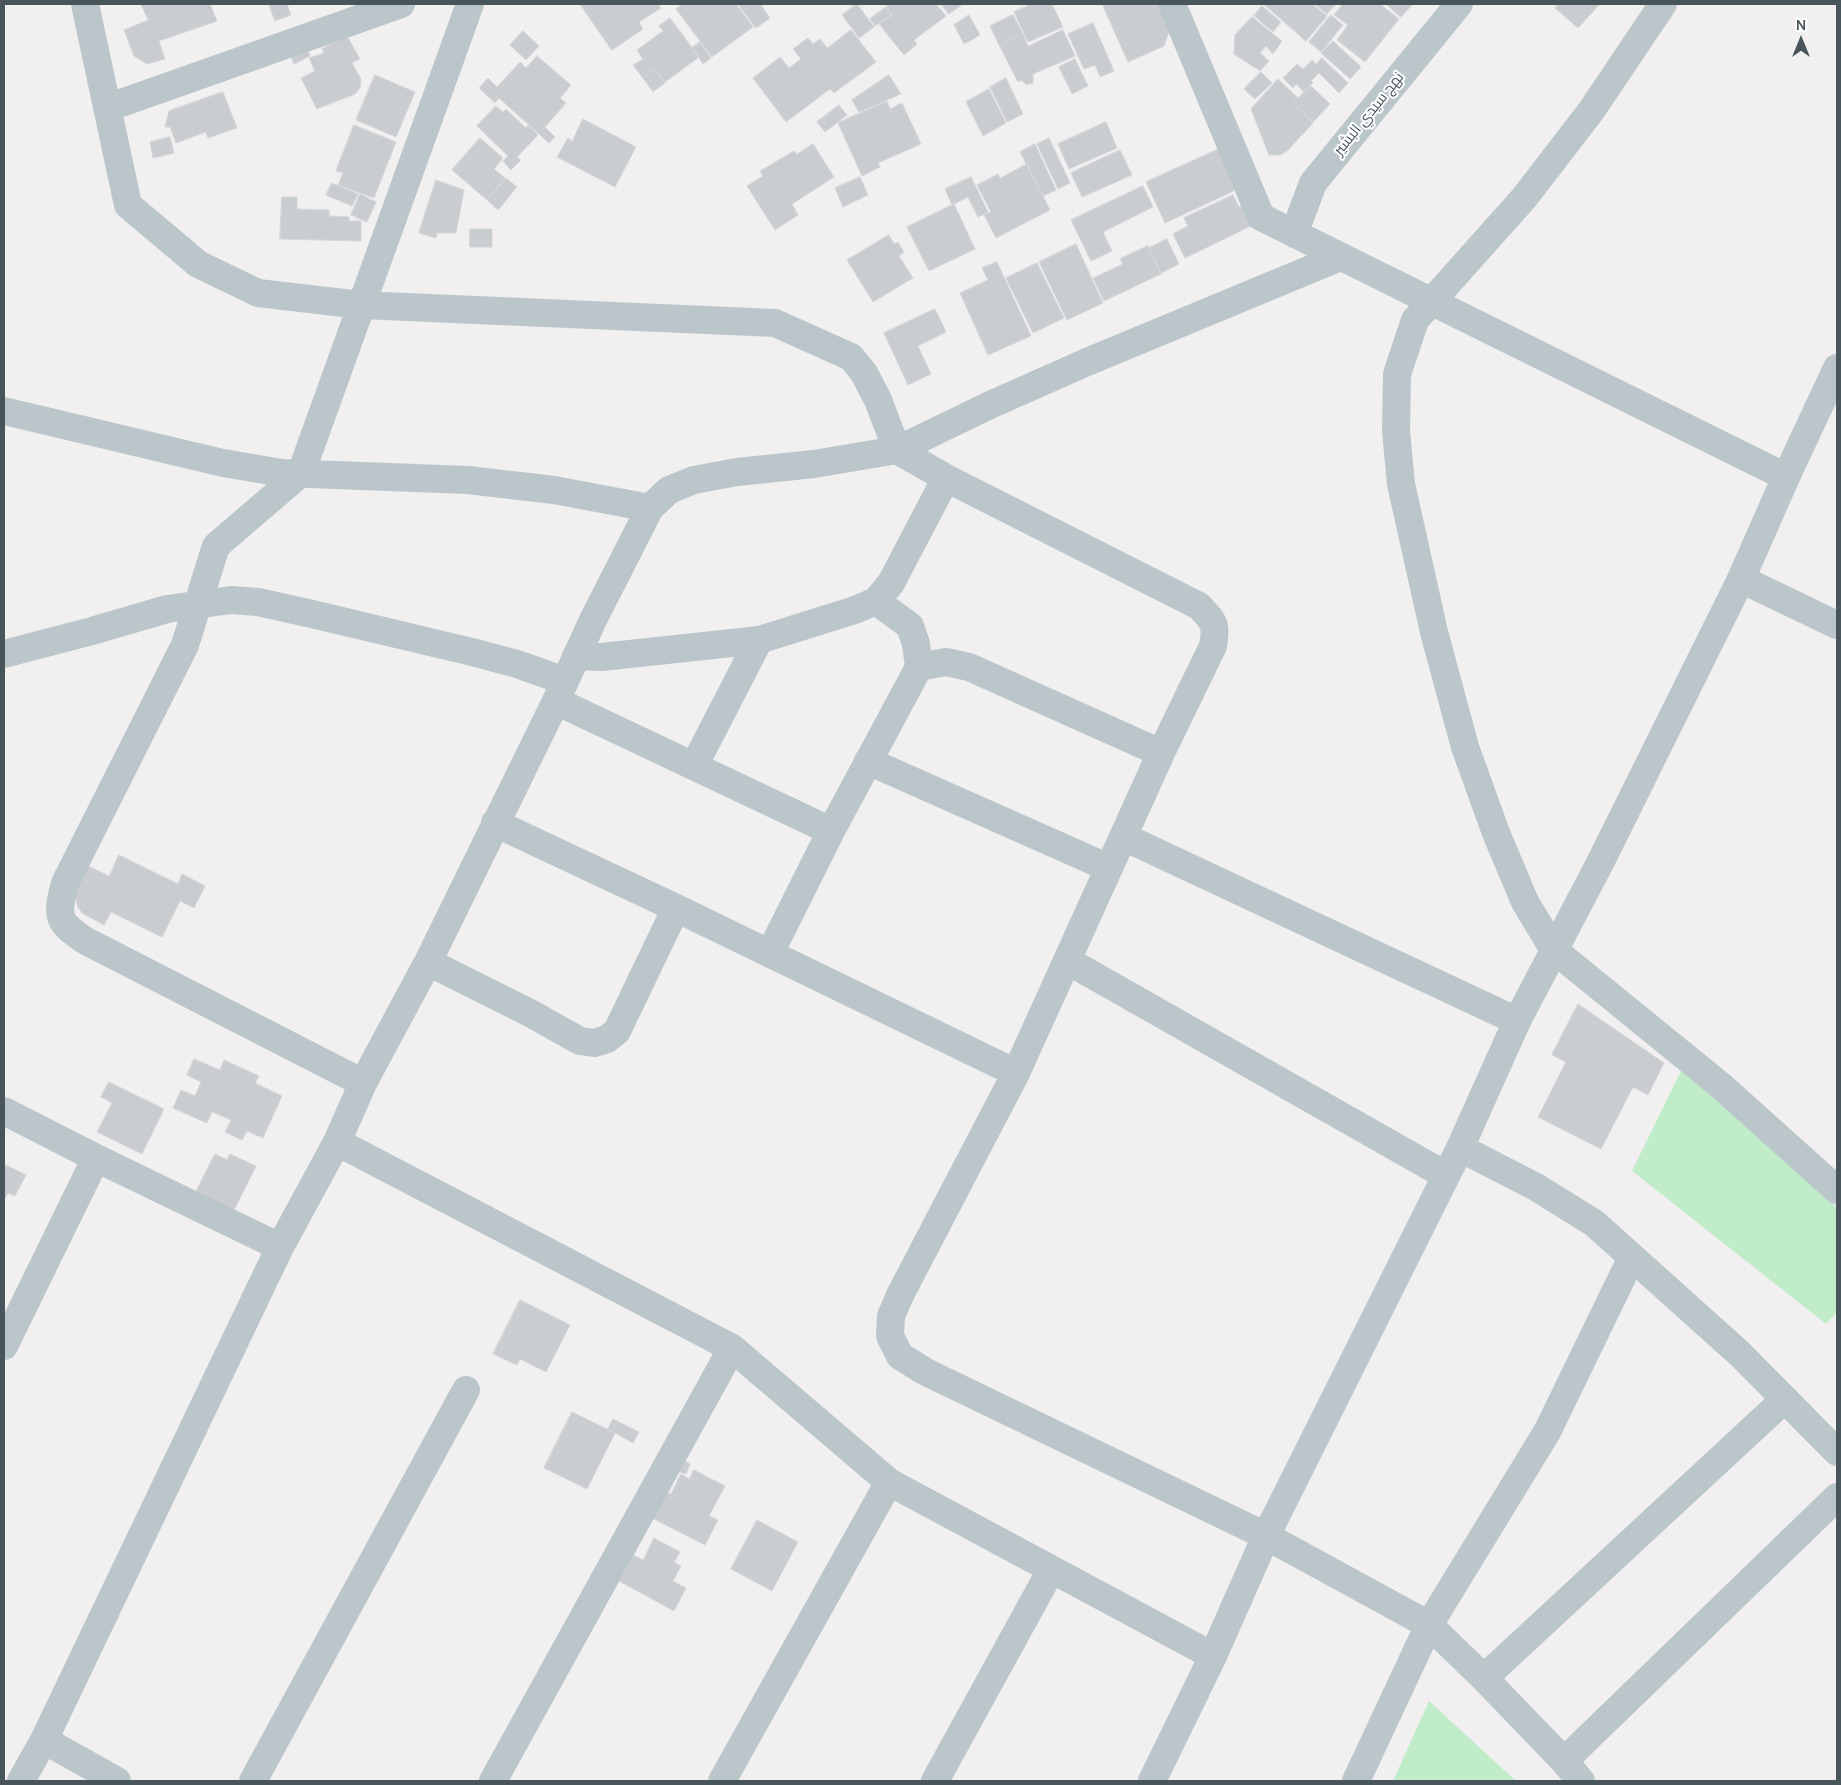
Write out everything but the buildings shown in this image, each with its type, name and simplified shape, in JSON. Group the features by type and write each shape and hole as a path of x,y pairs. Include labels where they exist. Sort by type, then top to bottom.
{"street":[{"path":"85,4 128,206 198,264 258,292 361,305 775,323 851,357 864,373 878,400 897,450 946,478 1199,606 1212,620 1216,630 1213,646 1161,753 1068,961 1016,1073 900,1295 892,1316 890,1336 900,1356 926,1372 1266,1536 1430,1625 1484,1678 1572,1771 1757,1573 1834,1507"},
{"path":"107,108 401,4"},
{"path":"363,1082 86,941 68,929 61,918 60,902 65,883 185,645 216,546 301,474 470,4"},
{"path":"1172,4 1261,217 1786,477"},
{"name":"نهج سيدي البشير","path":"1294,234 1312,183 1459,4"},
{"path":"1663,4 1591,111 1536,182 1416,320 1397,374 1396,431 1401,484 1434,632 1465,747 1496,833 1525,902 1554,950 1720,1085 1837,1190"},
{"path":"21,1781 44,1740 280,1247 337,1142 363,1082 428,962 593,620 650,508 669,490 694,480 737,472 814,464 897,450 1087,362 1340,257"},
{"path":"1152,1781 1213,1656 1266,1536 1460,1148 1517,1021 1600,863 1741,579 1837,368"},
{"path":"4,411 223,463 282,473 468,480 554,490 650,508"},
{"path":"576,656 602,657 759,640 855,610 876,601 891,583 946,478"},
{"path":"1741,579 1837,625"},
{"path":"4,654 167,609 230,600 258,602 517,664 560,691 694,766 830,831"},
{"path":"770,953 830,831 919,667 916,644 910,626 876,601"},
{"path":"694,766 759,640"},
{"path":"919,667 946,662 969,667 1161,753"},
{"path":"868,761 1109,868"},
{"path":"495,823 770,953 1016,1073"},
{"path":"1124,837 1517,1021"},
{"path":"428,962 530,1013 580,1041 594,1043 607,1038 617,1031 676,908"},
{"path":"1068,961 1445,1176"},
{"path":"4,1111 280,1247"},
{"path":"337,1142 732,1348 889,1482 1213,1656"},
{"path":"1460,1148 1536,1187 1594,1223 1692,1309 1837,1452"},
{"path":"4,1346 96,1158"},
{"path":"1356,1781 1430,1625 1548,1432 1632,1257"},
{"path":"493,1781 732,1348"},
{"path":"253,1781 466,1390"},
{"path":"1484,1678 1785,1399"},
{"path":"722,1781 889,1482"},
{"path":"935,1781 1052,1570"},
{"path":"44,1740 117,1781"}],"green space":[{"path":"1681,1071 1709,1088 1837,1208 1837,1312 1826,1324 1632,1171"},
{"path":"1429,1701 1516,1781 1393,1781"}]}
